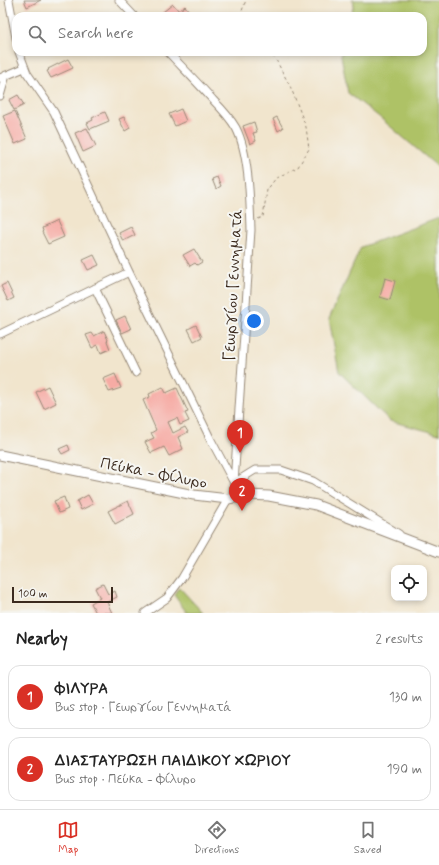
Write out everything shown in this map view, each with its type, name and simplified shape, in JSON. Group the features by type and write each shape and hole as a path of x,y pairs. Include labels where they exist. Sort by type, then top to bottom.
{"main road":[{"name":"Πεύκα - Φίλυρο","path":"0,455 194,495 231,499 249,495 269,496 316,506 439,552"}],"street":[{"path":"9,0 12,16"},
{"path":"119,0 130,12"},
{"path":"20,56 24,68 54,112 129,272 211,440 234,483 255,470 280,470 313,481 412,542"},
{"name":"Γεωργίου Γεννηματά","path":"172,56 231,120 240,140 245,162 249,196 250,224 234,483 231,499"},
{"path":"0,96 3,77 24,68"},
{"path":"0,334 129,272"},
{"path":"95,288 136,373"},
{"path":"145,613 154,610 167,598 182,578 231,499"}],"path":[{"path":"242,12 246,0"},
{"path":"250,224 262,216 267,190 276,178 298,167 309,149 306,127 291,88 275,58 272,56"}],"green space":[{"path":"352,0 439,0 439,168 378,116 348,93 341,56 427,56 427,12 352,12 354,3"},
{"path":"439,218 439,434 390,421 339,372 329,319 361,247"},
{"path":"179,587 203,613 187,613 174,595"}],"building":[{"path":"24,0 41,0 27,7"},
{"path":"173,4 179,11 185,6 190,12 163,12"},
{"path":"68,59 73,68 51,78 47,71 49,70 48,69"},
{"path":"18,95 24,105 14,110 9,100"},
{"path":"181,109 186,121 175,126 169,114"},
{"path":"15,111 27,139 15,144 3,116"},
{"path":"105,112 109,121 90,129 87,123 93,120 92,118"},
{"path":"124,117 130,128 125,131 119,119"},
{"path":"277,117 283,128 278,131 273,119"},
{"path":"254,122 257,132 253,133 256,141 250,144 243,126"},
{"path":"87,128 96,146 83,152 75,133"},
{"path":"217,177 221,186 216,189 212,179"},
{"path":"57,221 64,237 48,244 42,232 42,228"},
{"path":"131,227 135,235 123,241 119,233"},
{"path":"194,249 202,262 197,265 195,263 190,266 183,255"},
{"path":"94,255 99,265 88,270 83,260"},
{"path":"385,278 395,281 390,300 380,297"},
{"path":"7,283 14,298 8,301 1,286"},
{"path":"125,316 131,329 122,333 116,320"},
{"path":"196,325 202,337 194,341 188,329"},
{"path":"104,331 110,349 101,353 98,345 92,348 86,335 92,333 94,336"},
{"path":"115,374 121,388 109,392 103,379"},
{"path":"48,386 56,403 44,409 36,392"},
{"path":"163,387 166,393 177,388 188,412 185,413 189,421 180,425 177,418 168,422 173,433 185,427 188,432 178,437 183,449 169,456 164,447 151,453 145,442 154,438 151,433 156,430 143,400 150,397 149,394"},
{"path":"68,445 70,450 62,454 59,449"},
{"path":"88,495 93,504 81,510 77,501"},
{"path":"64,497 68,509 59,513 54,501"},
{"path":"128,501 134,514 115,524 108,511"},
{"path":"103,584 108,594 115,591 117,597 107,602 112,613 96,613 91,603 100,598 95,588"}],"place":[{"name":"ΦΙΛΥΡΑ","path":"240,453"},
{"name":"ΔΙΑΣΤΑΥΡΩΣΗ ΠΑΙΔΙΚΟΥ ΧΩΡΙΟΥ","path":"242,511"}]}
